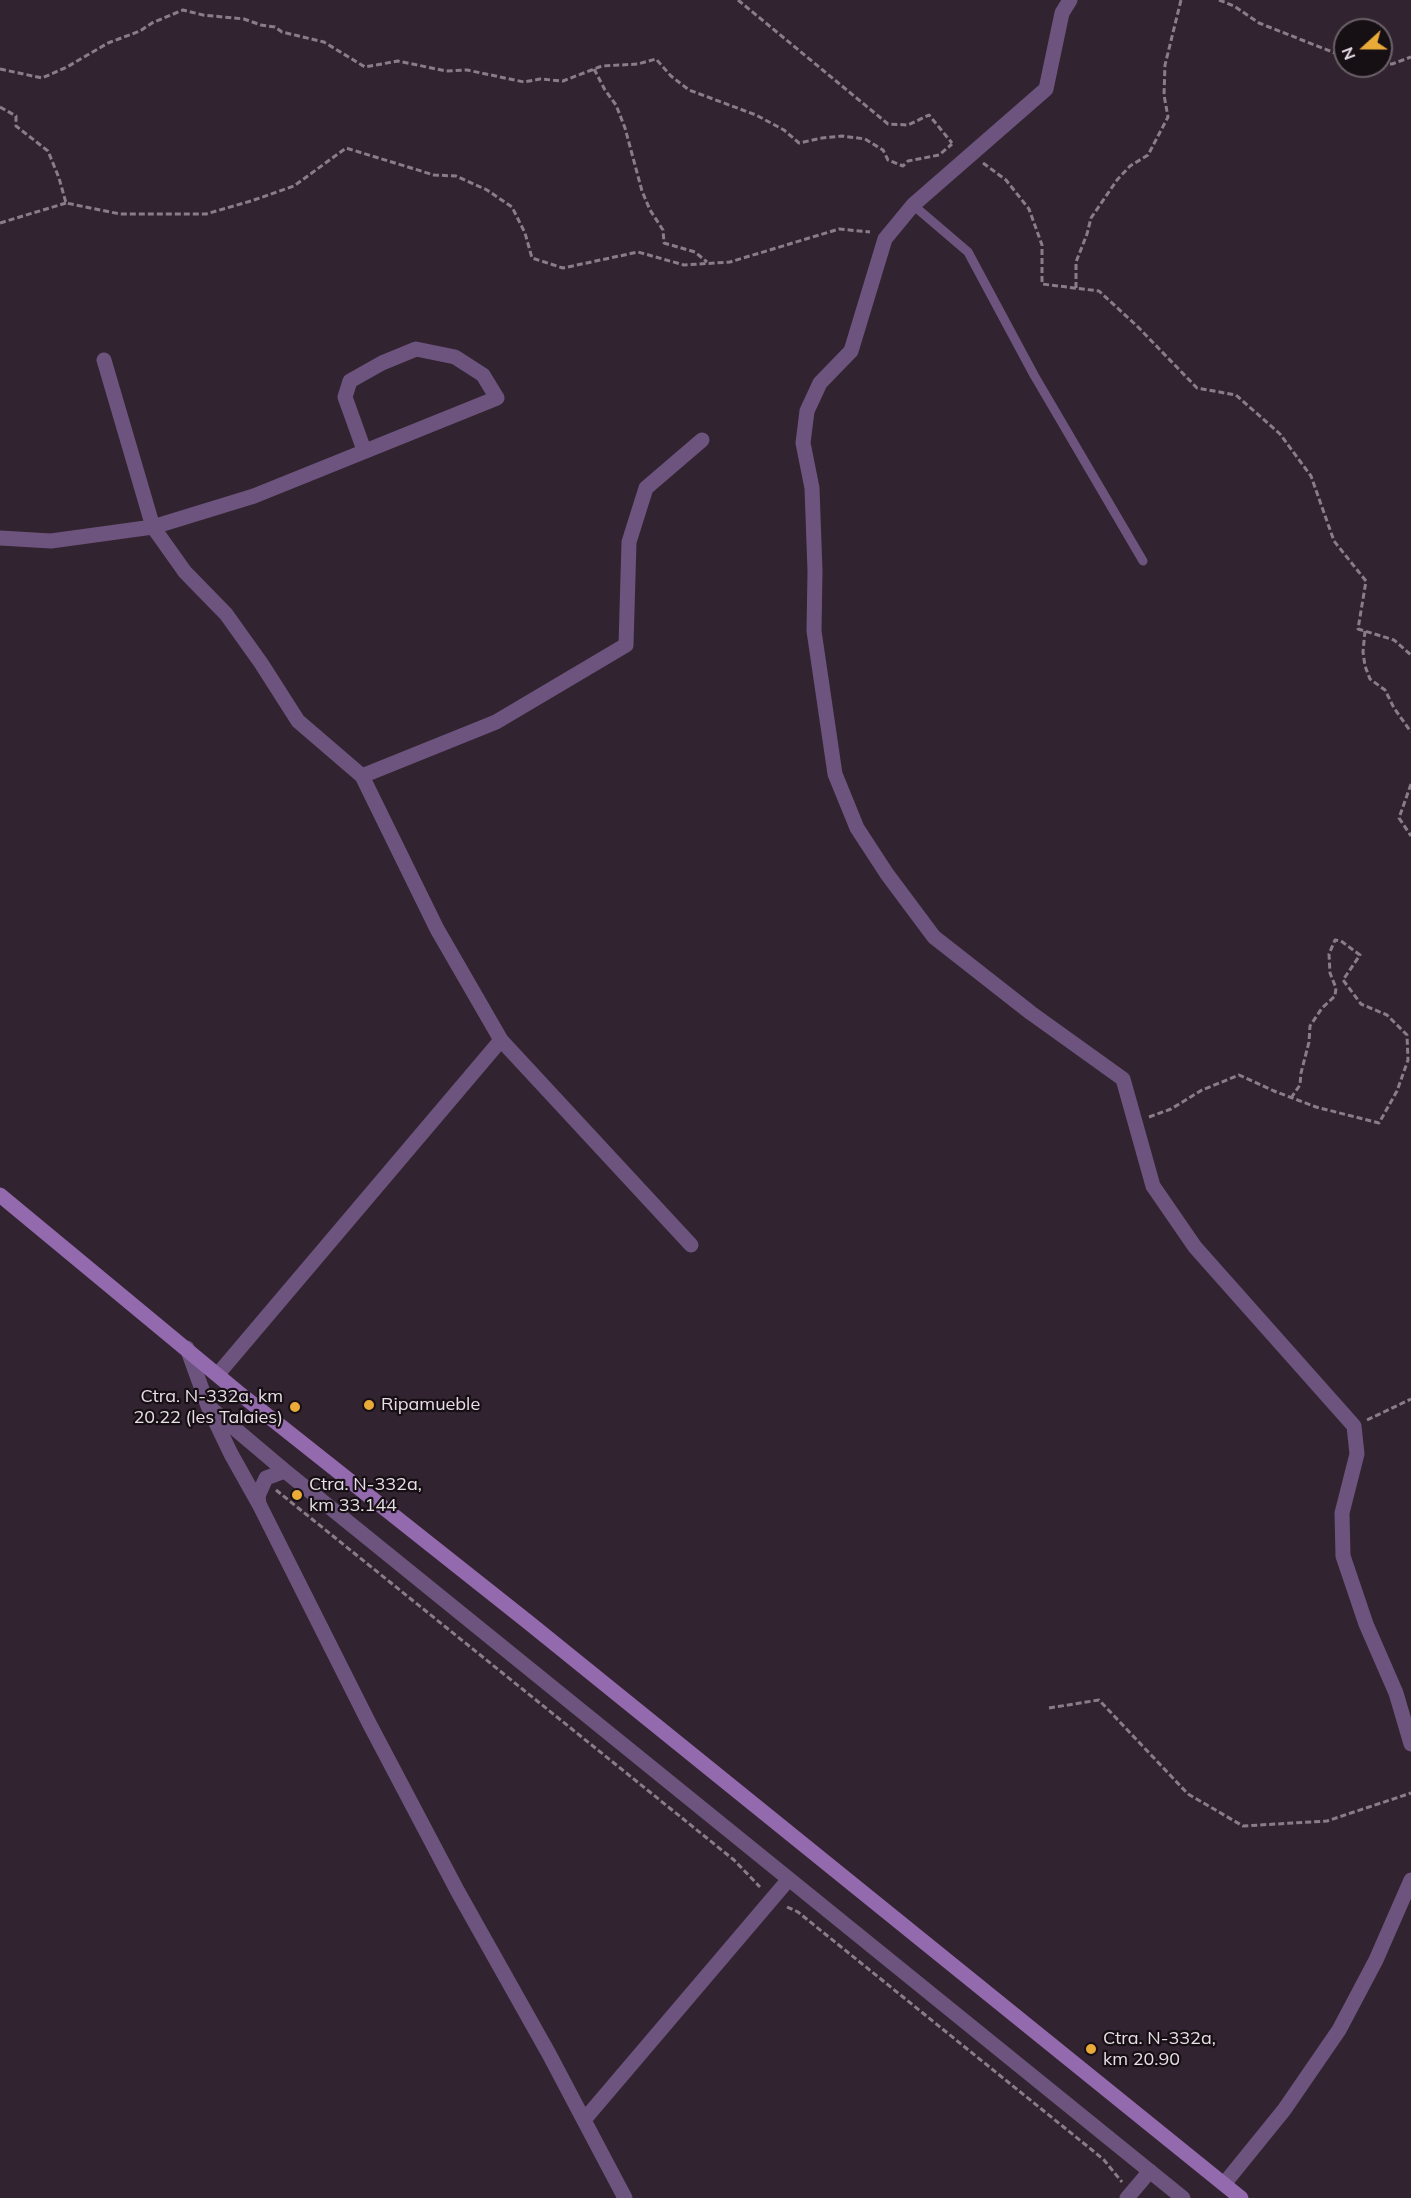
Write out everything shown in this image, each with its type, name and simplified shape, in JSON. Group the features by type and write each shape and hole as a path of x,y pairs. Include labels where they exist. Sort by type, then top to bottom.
{"main road":[{"path":"0,1195 218,1374 1241,2198"}],"street":[{"path":"1070,0 1062,13 1046,89 913,205 885,239 851,351 820,383 807,411 803,443 812,488 815,571 814,631 835,774 857,828 887,874 934,937 1031,1013 1123,1080 1153,1186 1195,1247 1354,1426 1357,1454 1342,1514 1343,1556 1366,1624 1396,1693 1411,1744"},
{"path":"0,538 51,541 153,527 254,496 497,398 483,375 455,357 416,349 382,363 350,381 345,397 364,450"},
{"path":"104,360 153,527 185,572 226,614 298,721 362,776 437,929 501,1041 692,1245"},
{"path":"362,776 496,722 626,645 629,542 646,488 702,440"},
{"path":"218,1374 501,1041"},
{"path":"187,1348 208,1406 231,1454 259,1504 369,1723 458,1892 625,2198"},
{"path":"208,1406 285,1471 1183,2198"},
{"path":"259,1504 258,1497 265,1480 272,1474 285,1471"},
{"path":"584,2120 789,1879"},
{"path":"1224,2184 1284,2110 1339,2030 1376,1960 1411,1880"},
{"path":"1130,2194 1150,2171"}],"lane":[{"path":"913,205 968,252 1034,375 1143,561"}],"path":[{"path":"738,0 888,124 908,125 929,115 952,144 967,157 1006,180 1029,209 1042,245 1042,284 1099,291 1137,326 1197,388 1236,395 1280,434 1311,476 1334,541 1366,581 1358,629 1394,640 1411,655"},
{"path":"1076,288 1076,262 1091,218 1117,180 1130,166 1148,155 1168,117 1164,95 1164,65 1182,0"},
{"path":"1219,0 1234,6 1259,23 1333,52"},
{"path":"0,69 42,78 67,67 108,43 140,31 152,23 183,10 203,15 244,19 275,27 282,32 324,42 366,67 398,62 446,71 467,70 524,82 540,79 563,81 602,66 639,64 656,59 671,76 689,90 756,115 784,130 799,143 842,136 865,139 883,150 888,160 903,166 908,161 939,155 952,144"},
{"path":"1393,64 1411,57"},
{"path":"594,69 616,105 646,200 663,231 664,243 695,252 708,263"},
{"path":"0,107 16,116 16,126 48,151 66,203"},
{"path":"0,223 66,203 120,214 206,214 294,186 346,148 434,175 456,176 487,190 512,207 525,233 532,258 563,268 638,252 684,265 730,262 839,229 870,232 885,239"},
{"path":"1365,631 1363,652 1370,679 1385,690 1394,708 1411,732"},
{"path":"1411,784 1399,818 1411,836"},
{"path":"1136,1121 1170,1109 1202,1090 1239,1075 1316,1107 1379,1123 1396,1091 1408,1060 1409,1036 1387,1015 1361,1004 1343,980 1360,955 1351,947 1335,940 1329,954 1330,973 1336,988 1335,996 1322,1008 1310,1026 1300,1085 1291,1098"},
{"path":"1354,1426 1411,1399"},
{"path":"265,1480 734,1860 757,1884 781,1904 798,1912 1092,2150 1104,2160 1130,2194"},
{"path":"1049,1708 1099,1700 1188,1794 1243,1826 1327,1821 1411,1794"}],"place":[{"name":"Ripamueble","path":"369,1405"},
{"name":"Ctra. N-332a, km 20.22 (les Talaies)","path":"295,1407"},
{"name":"Ctra. N-332a, km 33.144","path":"297,1495"},
{"name":"Ctra. N-332a, km 20.90","path":"1091,2049"}]}
